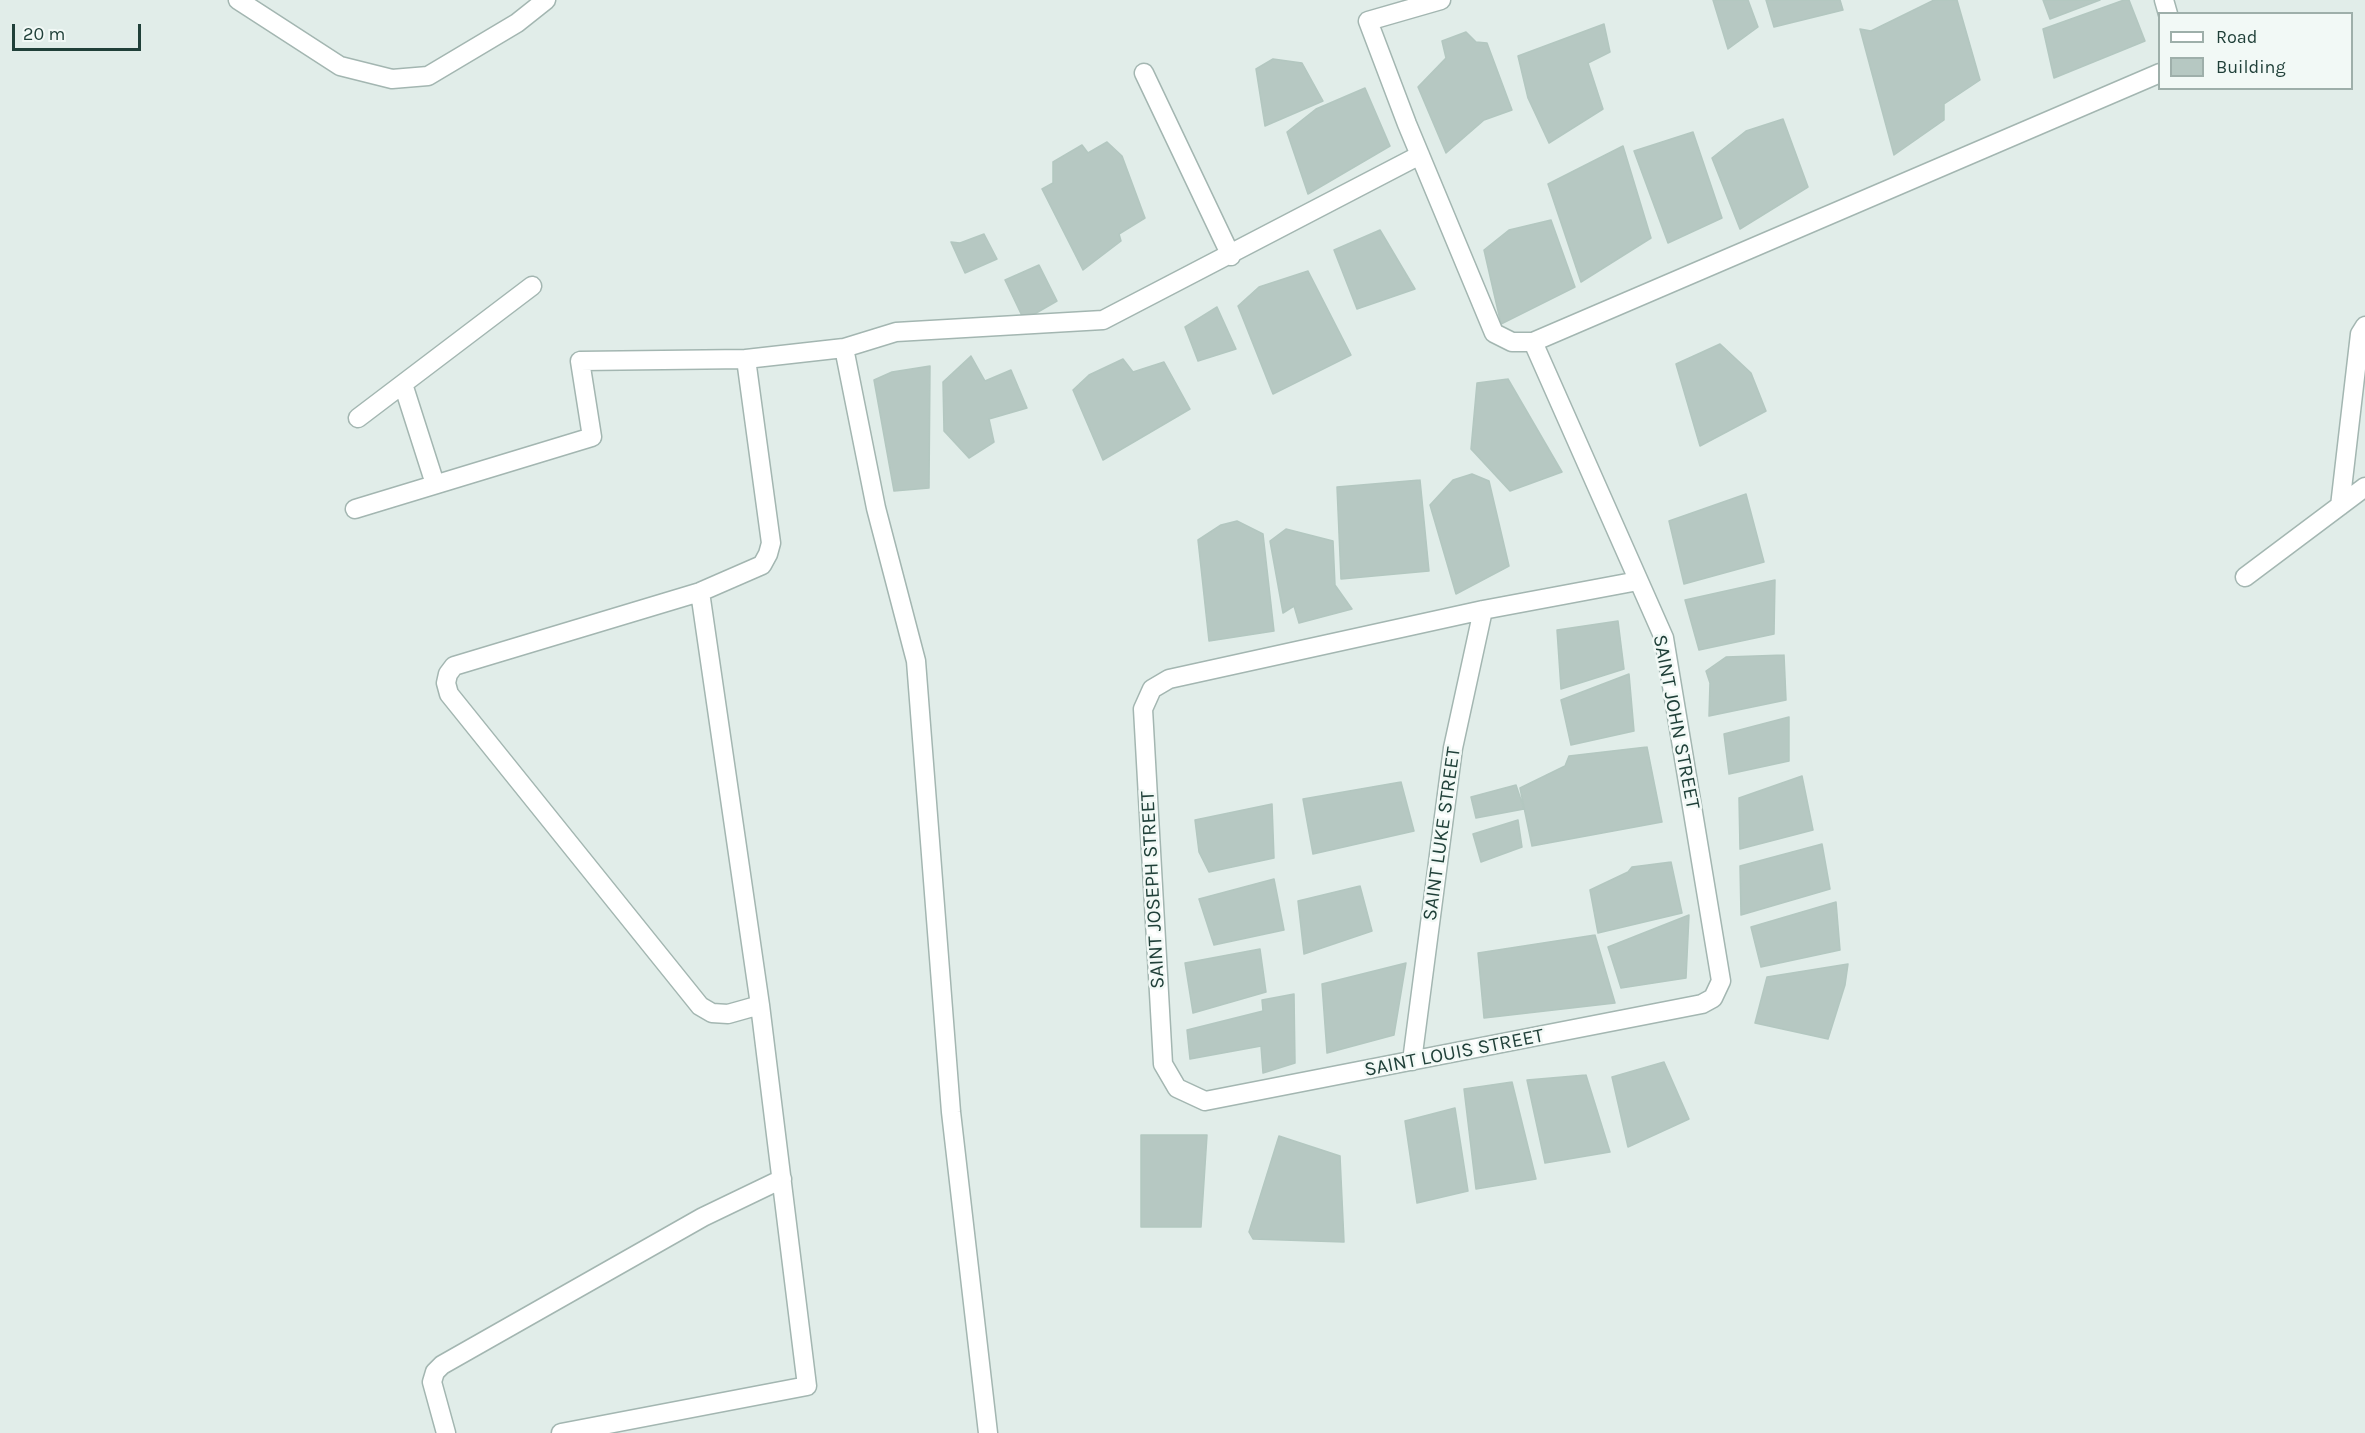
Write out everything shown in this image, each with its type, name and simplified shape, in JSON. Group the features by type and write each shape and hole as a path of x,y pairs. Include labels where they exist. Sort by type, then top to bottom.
{"street":[{"path":"238,0 340,66 392,79 428,76 517,23 546,0"},
{"path":"1441,0 1368,21 1420,155 1494,333 1512,342 1533,342 2158,74"},
{"path":"1144,73 1231,256"},
{"path":"355,508 592,437 580,361 747,359 844,348 896,332 1103,320 1231,256 1420,155"},
{"path":"358,418 532,286"},
{"path":"2340,506 2360,334 2365,326"},
{"name":"SAINT JOHN STREET","path":"1533,342 1664,639 1722,981"},
{"path":"844,348 876,508 916,661 951,1112 988,1433"},
{"path":"747,359 771,543 762,565 700,591 454,666 446,682 449,693 700,1006 712,1013 728,1014 760,1005"},
{"path":"404,384 435,484"},
{"path":"2245,577 2365,487"},
{"path":"1482,610 1638,581"},
{"path":"561,1433 807,1386 760,1005 700,591"},
{"name":"SAINT JOSEPH STREET","path":"1177,1088 1163,1064 1162,1053 1143,709 1152,689 1169,679 1482,610"},
{"name":"SAINT LUKE STREET","path":"1412,1061 1453,748 1482,610"},
{"name":"SAINT LOUIS STREET","path":"1177,1088 1205,1101 1702,1005 1713,998 1722,981"},
{"path":"446,1433 432,1382 435,1372 442,1365 703,1217 782,1179"}],"building":[{"path":"1713,0 1748,0 1758,27 1728,49"},
{"path":"1766,0 1840,0 1843,10 1774,27"},
{"path":"1934,0 1957,0 1980,80 1944,104 1944,120 1894,155 1860,29 1871,31"},
{"path":"2043,0 2100,0 2050,19"},
{"path":"2129,0 2145,41 2054,78 2043,29"},
{"path":"1604,24 1610,52 1588,63 1603,109 1549,143 1528,98 1518,56"},
{"path":"1466,32 1476,42 1487,43 1512,110 1484,120 1446,153 1418,87 1446,58 1442,41"},
{"path":"1273,59 1302,63 1323,101 1265,126 1256,69"},
{"path":"1365,88 1390,146 1308,194 1287,132 1316,109"},
{"path":"1783,119 1808,187 1740,229 1712,158 1746,131"},
{"path":"1693,132 1722,218 1668,243 1634,151"},
{"path":"1107,142 1122,156 1145,218 1119,234 1121,241 1083,270 1042,189 1053,183 1053,162 1082,145 1088,153"},
{"path":"1623,146 1651,238 1581,282 1548,184"},
{"path":"1551,220 1575,287 1501,324 1484,250 1509,230"},
{"path":"1380,230 1415,289 1357,309 1334,250"},
{"path":"984,234 997,259 965,273 951,242 960,243"},
{"path":"1039,265 1057,301 1024,320 1005,280"},
{"path":"1308,271 1351,355 1273,394 1238,306 1259,287"},
{"path":"1217,307 1236,349 1198,361 1185,327"},
{"path":"1720,344 1751,373 1766,411 1700,446 1676,364"},
{"path":"971,356 985,381 1011,370 1027,408 989,419 994,442 969,458 944,431 943,382"},
{"path":"1123,359 1133,372 1164,362 1190,409 1103,460 1073,390 1089,375"},
{"path":"930,366 929,488 894,491 874,380 892,372"},
{"path":"1508,379 1562,472 1510,491 1471,449 1477,383"},
{"path":"1472,474 1489,481 1509,566 1456,594 1430,505 1453,480"},
{"path":"1420,480 1429,571 1341,579 1337,487"},
{"path":"1746,494 1764,562 1684,584 1669,521"},
{"path":"1237,521 1263,534 1274,631 1209,641 1198,540 1221,525"},
{"path":"1286,529 1333,541 1335,585 1352,609 1299,623 1294,606 1283,613 1270,541"},
{"path":"1775,580 1774,634 1699,650 1685,600"},
{"path":"1618,621 1624,669 1561,689 1557,630"},
{"path":"1784,655 1786,700 1709,716 1710,683 1706,671 1726,657"},
{"path":"1629,674 1634,731 1571,745 1561,700"},
{"path":"1789,717 1789,761 1729,774 1724,734"},
{"path":"1647,747 1662,822 1532,846 1520,788 1565,766 1569,756"},
{"path":"1802,776 1813,830 1740,849 1739,798"},
{"path":"1401,782 1414,831 1313,854 1303,799"},
{"path":"1516,785 1524,809 1476,818 1471,797"},
{"path":"1272,804 1274,858 1209,872 1199,852 1195,820"},
{"path":"1518,820 1522,847 1481,862 1473,834"},
{"path":"1822,844 1830,889 1741,915 1740,866"},
{"path":"1671,862 1682,913 1598,933 1590,890 1628,872 1632,867"},
{"path":"1274,879 1284,930 1214,945 1199,899"},
{"path":"1360,886 1372,931 1304,954 1298,901"},
{"path":"1836,902 1840,950 1761,967 1751,927"},
{"path":"1689,915 1686,978 1621,988 1608,947"},
{"path":"1595,935 1615,1003 1484,1018 1478,953"},
{"path":"1260,949 1266,992 1193,1013 1185,963"},
{"path":"1406,963 1394,1035 1327,1053 1322,984"},
{"path":"1848,964 1845,985 1828,1039 1755,1023 1767,977"},
{"path":"1294,994 1295,1063 1263,1073 1261,1046 1190,1059 1187,1030 1263,1011 1262,1000"},
{"path":"1664,1062 1689,1119 1628,1147 1612,1077"},
{"path":"1586,1075 1610,1152 1545,1163 1527,1080"},
{"path":"1512,1082 1536,1179 1476,1189 1464,1089"},
{"path":"1455,1108 1468,1191 1417,1203 1405,1121"},
{"path":"1141,1135 1207,1135 1201,1227 1141,1227"},
{"path":"1279,1136 1340,1156 1344,1242 1253,1239 1249,1232"}]}
